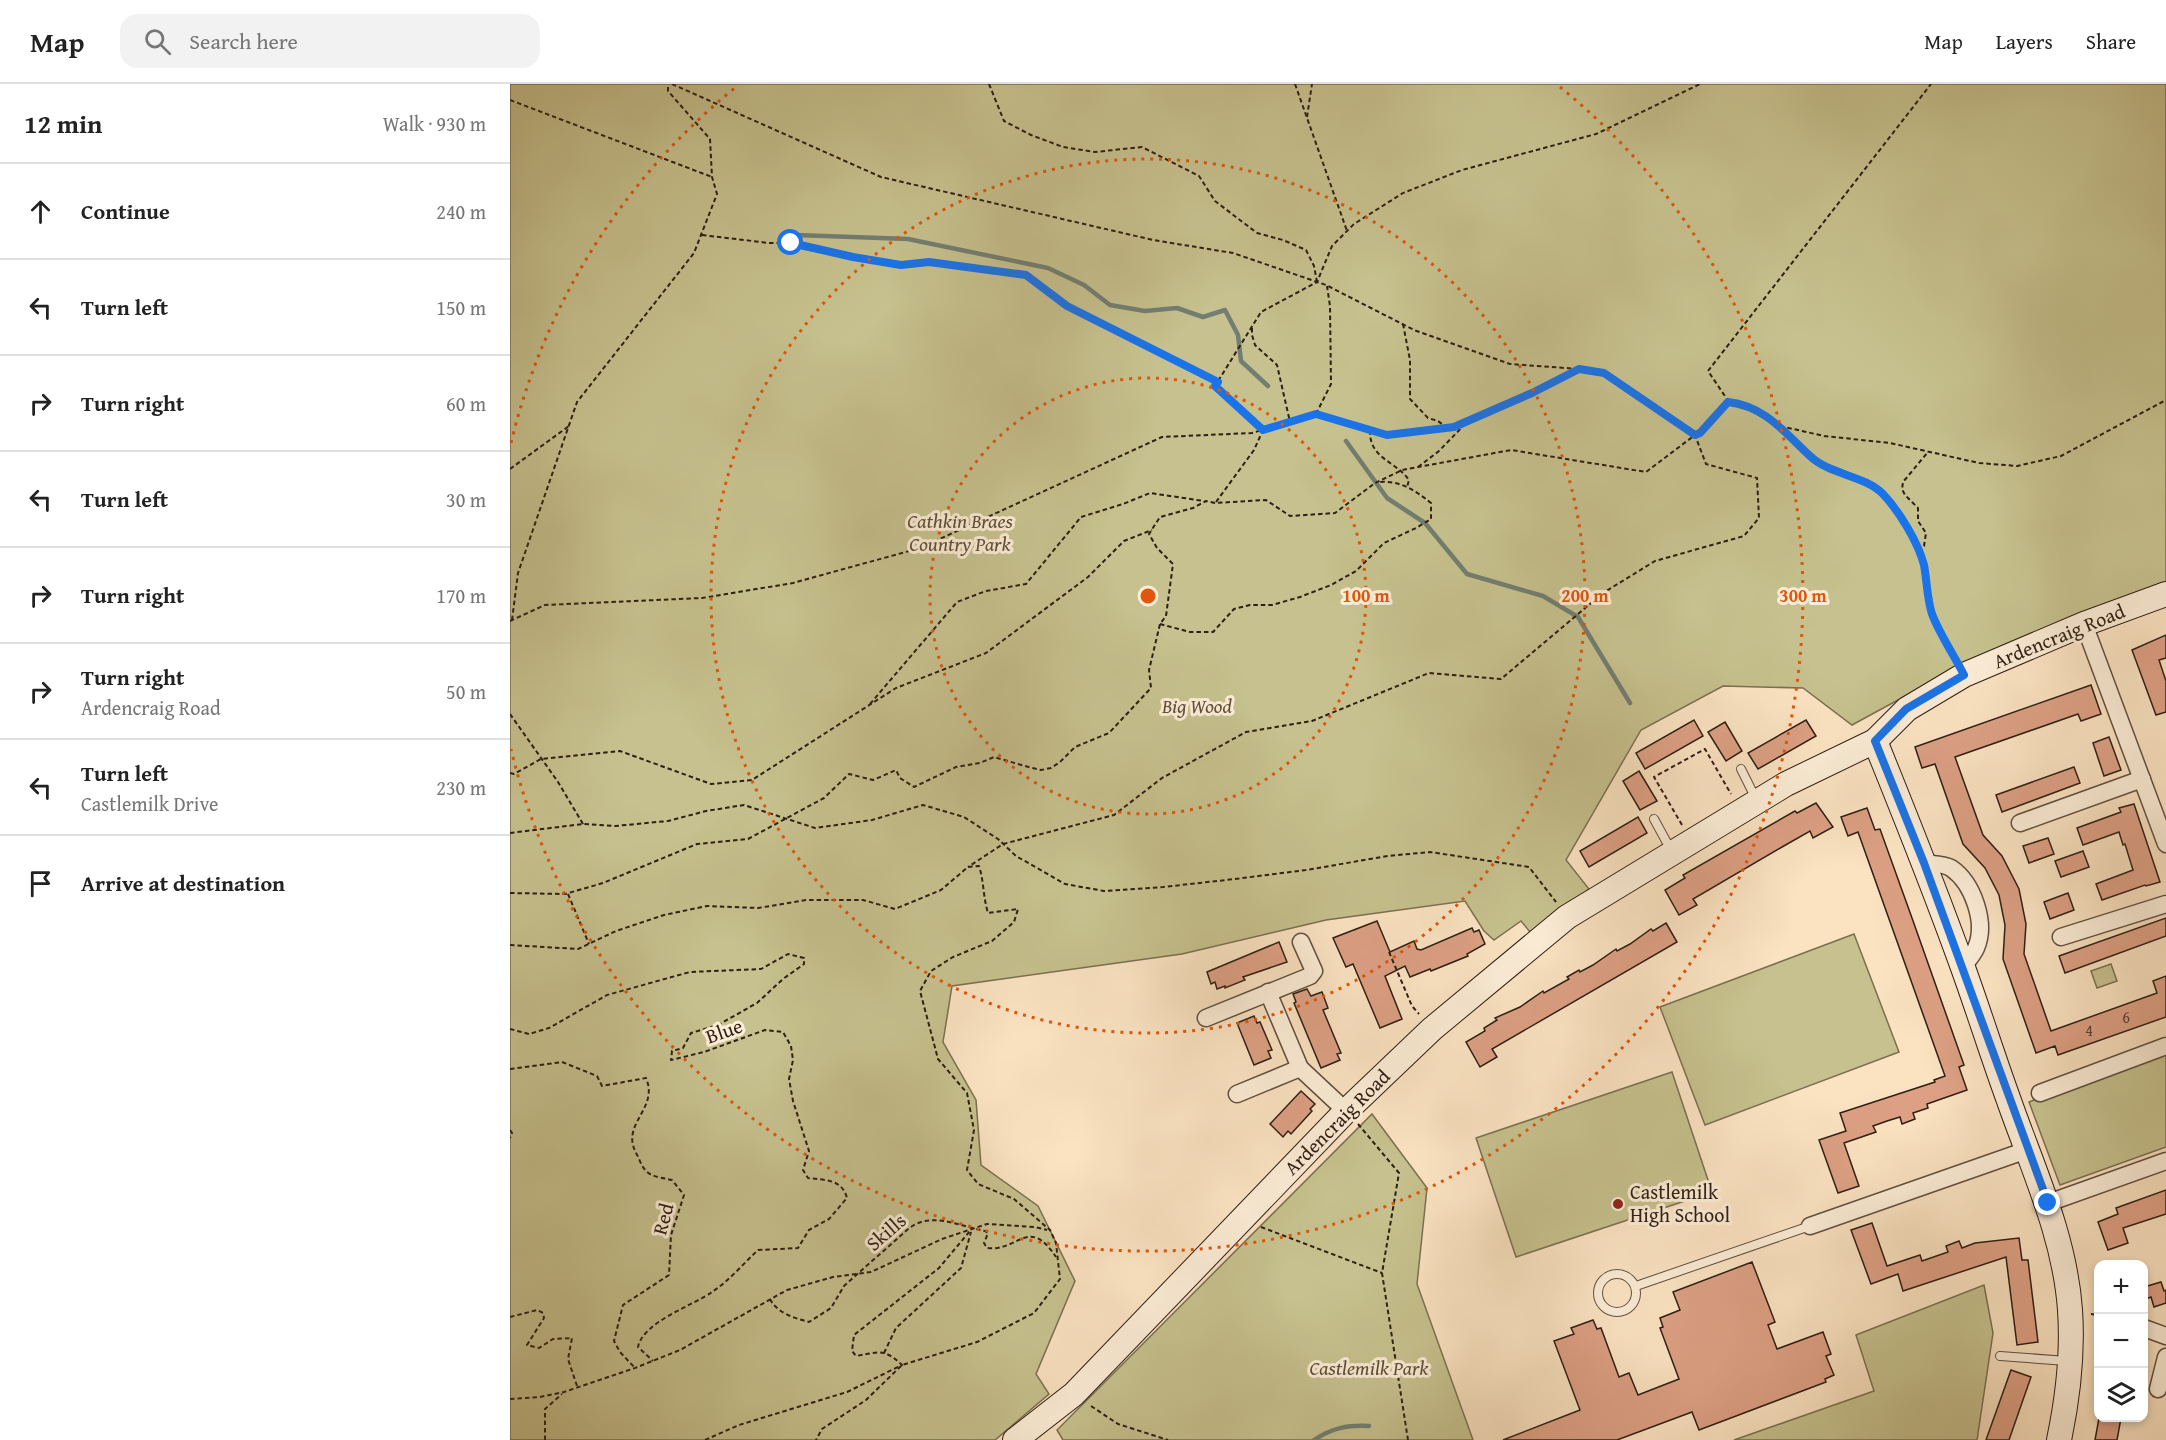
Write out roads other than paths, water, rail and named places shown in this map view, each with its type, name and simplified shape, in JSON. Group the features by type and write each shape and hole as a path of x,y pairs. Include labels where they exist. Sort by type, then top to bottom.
{"street":[{"name":"Ardencraig Road","path":"1016,1440 1074,1394 1346,1111 1432,1029 1567,917 1786,784 1875,741 1906,709 1964,675 2084,624 2166,594"},
{"path":"2084,624 2166,844"},
{"path":"1875,741 1963,967 2048,1203 2064,1267 2070,1309 2071,1361 2059,1440"},
{"path":"2020,823 2142,779"},
{"path":"1924,863 1950,867 1965,882 1975,904 1980,927 1976,947 1963,967"},
{"path":"2061,937 2166,904"},
{"path":"1206,1018 1310,976 1314,971 1301,942"},
{"path":"1268,992 1300,1068 1346,1111"},
{"path":"2040,1093 2166,1046"},
{"path":"1237,1094 1300,1068"},
{"path":"1810,1226 2027,1150"},
{"path":"2048,1203 2166,1161"},
{"path":"2148,1329 2166,1336"},
{"path":"2158,1389 2166,1357"}],"lane":[{"path":"1741,769 1750,807"},
{"path":"1654,819 1681,847"},
{"path":"1636,1286 1810,1226"},
{"path":"1611,1274 1626,1275 1636,1286 1635,1301 1624,1312 1608,1311 1598,1299 1599,1284 1611,1274"},
{"path":"2000,1356 2071,1361"}],"waterway":[{"path":"796,235 908,239 1048,268 1084,285 1110,305 1145,311 1177,308 1203,317 1225,310 1238,335 1241,361 1268,386"},
{"path":"1346,441 1387,498 1425,523 1467,574 1543,596 1578,617 1630,703"},
{"path":"1314,1440 1340,1428 1369,1426"}],"place":[{"name":"Castlemilk High School","path":"1618,1204"}],"park label":[{"name":"Cathkin Braes Country Park","path":"960,532"},
{"name":"Big Wood","path":"1197,706"},
{"name":"Castlemilk Park","path":"1369,1368"}]}
